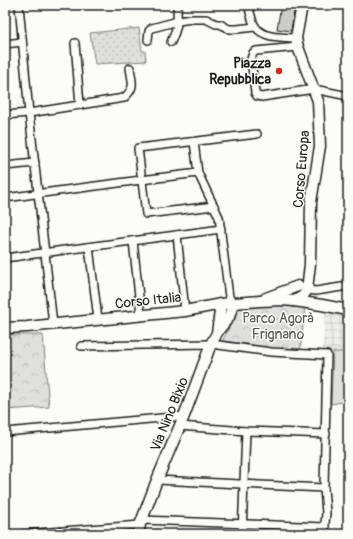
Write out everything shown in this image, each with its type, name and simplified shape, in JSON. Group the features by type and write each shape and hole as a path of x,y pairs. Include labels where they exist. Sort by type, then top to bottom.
{"street":[{"path":"19,5 29,112 53,324"},
{"path":"171,42 177,30 178,5"},
{"path":"248,5 255,27"},
{"path":"297,43 302,5"},
{"path":"148,40 149,31 152,28 178,21 206,19 216,24 220,24 228,29 255,27 269,36 297,43"},
{"path":"5,44 22,42"},
{"path":"75,43 80,105"},
{"path":"297,43 256,51 253,53 251,59 255,93 257,96 262,97 314,89 348,96"},
{"name":"Corso Europa","path":"260,301 302,288 308,278 310,264 312,202 320,146 318,101 297,43"},
{"path":"5,115 124,98 131,92 133,86 130,68"},
{"path":"214,206 146,214 138,148 257,134"},
{"path":"194,142 198,173 219,217 229,297 232,304 229,317 217,333"},
{"path":"5,166 35,163"},
{"path":"5,198 198,173"},
{"path":"5,258 221,229"},
{"path":"177,235 185,311"},
{"path":"133,241 141,315"},
{"path":"89,247 98,319"},
{"path":"294,301 294,293 302,288 316,291 348,286"},
{"path":"302,288 316,304"},
{"name":"Corso Italia","path":"5,328 185,311 221,304 260,301 294,301 348,310"},
{"name":"Via Nino Bixio","path":"140,526 211,344 217,333 221,304"},
{"path":"24,534 140,526 242,524 325,531 326,513 324,488 327,355 271,352 211,344 81,346"},
{"path":"5,432 184,416"},
{"path":"179,426 246,431 326,434"},
{"path":"242,534 246,431"},
{"path":"157,480 324,488"}],"shaded area":[{"path":"325,312 348,316 348,352 323,352"}],"green space":[{"path":"139,28 142,51 145,51 146,61 95,64 90,33"},
{"name":"Parco Agorà Frignano","path":"259,303 305,307 300,353 222,342 240,305"},
{"path":"5,334 43,335 49,407 5,410"},
{"path":"333,352 348,352 348,401 331,404"}],"building":[{"path":"281,5 295,5 291,31 277,29"}],"place":[{"name":"Piazza Repubblica","path":"279,71"}]}
